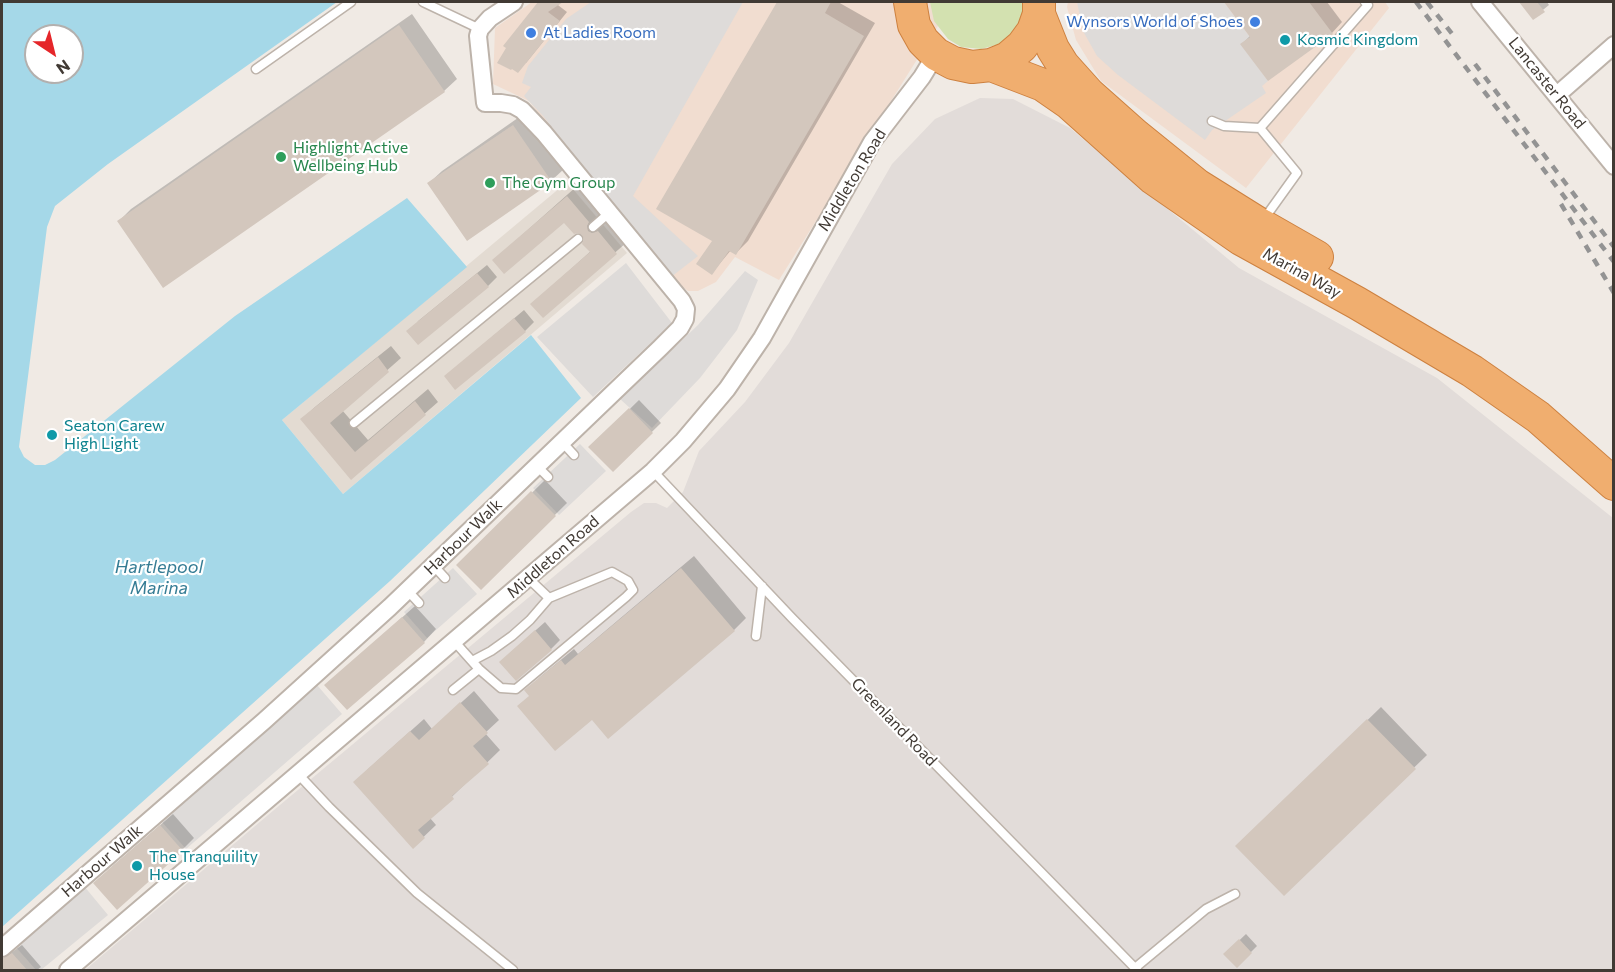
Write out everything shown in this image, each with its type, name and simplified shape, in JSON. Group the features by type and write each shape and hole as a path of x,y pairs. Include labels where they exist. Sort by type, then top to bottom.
{"highway":[{"path":"910,2 914,25 923,41 936,54 953,63 972,67 991,65 1008,58 1022,46 1033,31 1039,8"},
{"name":"Marina Way","path":"1039,8 1053,49 1089,94 1197,185 1261,225 1485,355 1552,404 1614,454"},
{"name":"Marina Way","path":"991,65 1043,85 1069,103 1153,178 1241,239 1472,371 1538,417 1614,484"}],"street":[{"path":"480,29 490,18 514,2"},
{"name":"Lancaster Road","path":"1480,2 1614,166"},
{"name":"Harbour Walk","path":"2,948 264,721 407,590 439,572 542,472 562,442 672,336 685,319 686,309 682,301 544,133 522,110 501,103 485,103 478,42 480,29"},
{"path":"1557,95 1614,45"},
{"name":"Middleton Road","path":"68,970 653,471 682,441 727,389 762,338 872,142 922,77 936,54"}],"lane":[{"path":"256,69 351,2"},
{"path":"423,2 480,29"},
{"path":"1260,128 1368,5 1365,2"},
{"path":"1212,121 1224,126 1260,128 1297,173 1261,225"},
{"path":"593,226 609,213"},
{"path":"354,423 578,239"},
{"path":"562,442 574,455"},
{"name":"Greenland Road","path":"653,471 1136,970"},
{"path":"454,641 479,669 501,688 516,689 633,590 628,581 612,573 549,598 512,636 472,661"},
{"path":"528,578 549,598"},
{"path":"756,636 762,586"},
{"path":"407,590 419,603"},
{"path":"453,690 479,669"},
{"path":"298,774 417,893 513,970"},
{"path":"1136,970 1206,909 1235,894"}],"shaded area":[{"path":"532,2 953,2 779,280 735,257 716,282 698,291 688,291 675,281 590,181 529,101 493,84 495,28"},
{"path":"591,2 743,2 633,196 698,256 671,277 543,116 524,96 531,87 522,83 528,66 566,19"},
{"path":"1068,2 1385,2 1389,8 1246,188 1101,81 1076,40 1067,7"},
{"path":"1077,2 1224,2 1250,37 1241,44 1268,81 1262,86 1266,93 1212,130 1205,140 1118,75 1097,56 1083,31"},
{"path":"980,98 1013,99 1070,128 1239,268 1437,378 1613,518 1613,970 85,970 631,512 644,503 656,503 667,508 683,492 699,451 745,402 789,343 892,164 935,119"},
{"path":"567,182 627,253 343,494 282,420"},
{"path":"626,263 672,323 593,397 537,337"},
{"path":"745,271 758,280 737,330 700,378 652,428 620,399 698,325"},
{"path":"580,444 606,471 559,515 533,488"},
{"path":"453,568 477,594 427,638 404,612"},
{"path":"317,685 342,714 186,849 161,821"},
{"path":"84,886 108,915 41,970 36,970 14,945"}],"green space":[{"path":"930,2 1024,2 1023,15 1012,34 1000,44 981,49 961,47 948,39 934,21"}],"water":[{"name":"Hartlepool Marina","path":"2,2 337,2 108,164 55,206 47,227 19,447 24,457 35,465 45,465 55,460 235,316 407,198 467,267 282,420 343,494 531,335 581,398 390,581 2,927"}],"building":[{"name":"At Ladies Room","path":"538,2 563,2 548,12 560,21 518,73 497,63 506,48 503,46"},
{"path":"777,2 831,2 825,13 864,36 736,255 729,251 712,275 696,264 712,241 656,209"},
{"name":"Kosmic Kingdom","path":"1224,2 1309,2 1333,34 1268,81 1240,44 1250,37"},
{"path":"1519,2 1537,2 1545,12 1533,20"},
{"name":"Highlight Active Wellbeing Hub","path":"399,25 445,92 163,288 117,221"},
{"name":"The Gym Group","path":"513,125 552,182 467,241 427,183"},
{"path":"567,196 589,222 588,231 592,233 598,231 617,254 543,318 530,304 590,252 582,244 584,239 582,235 574,234 564,223 504,274 492,260"},
{"path":"477,273 489,287 418,345 406,331"},
{"path":"514,318 526,332 455,390 444,376"},
{"path":"378,357 389,372 330,423 355,452 415,401 426,415 351,480 300,419"},
{"path":"629,408 653,433 613,472 588,447"},
{"path":"531,491 556,516 481,590 456,565"},
{"path":"681,568 735,631 608,739 592,720 555,751 517,706 529,696 524,690 561,660 565,665"},
{"path":"402,617 425,643 347,710 324,685"},
{"path":"535,630 552,650 516,681 499,662"},
{"path":"460,702 488,733 473,746 489,764 452,796 454,799 418,830 425,838 413,849 353,782 410,731 419,740"},
{"path":"1367,719 1416,769 1284,896 1235,846"},
{"name":"The Tranquility House","path":"160,825 183,851 117,910 93,883"},
{"path":"1239,939 1252,953 1237,968 1223,954"},
{"path":"12,953 27,970 2,970 2,959"}],"railway":[{"path":"1416,2 1614,262"},
{"path":"1427,2 1453,35"},
{"path":"1475,64 1614,247"},
{"path":"1561,204 1614,293"}],"place":[{"name":"Wynsors World of Shoes","path":"1255,22"},
{"name":"At Ladies Room","path":"531,33"},
{"name":"Kosmic Kingdom","path":"1285,40"},
{"name":"Highlight Active Wellbeing Hub","path":"281,157"},
{"name":"The Gym Group","path":"490,183"},
{"name":"Seaton Carew High Light","path":"52,435"},
{"name":"The Tranquility House","path":"137,866"}]}
